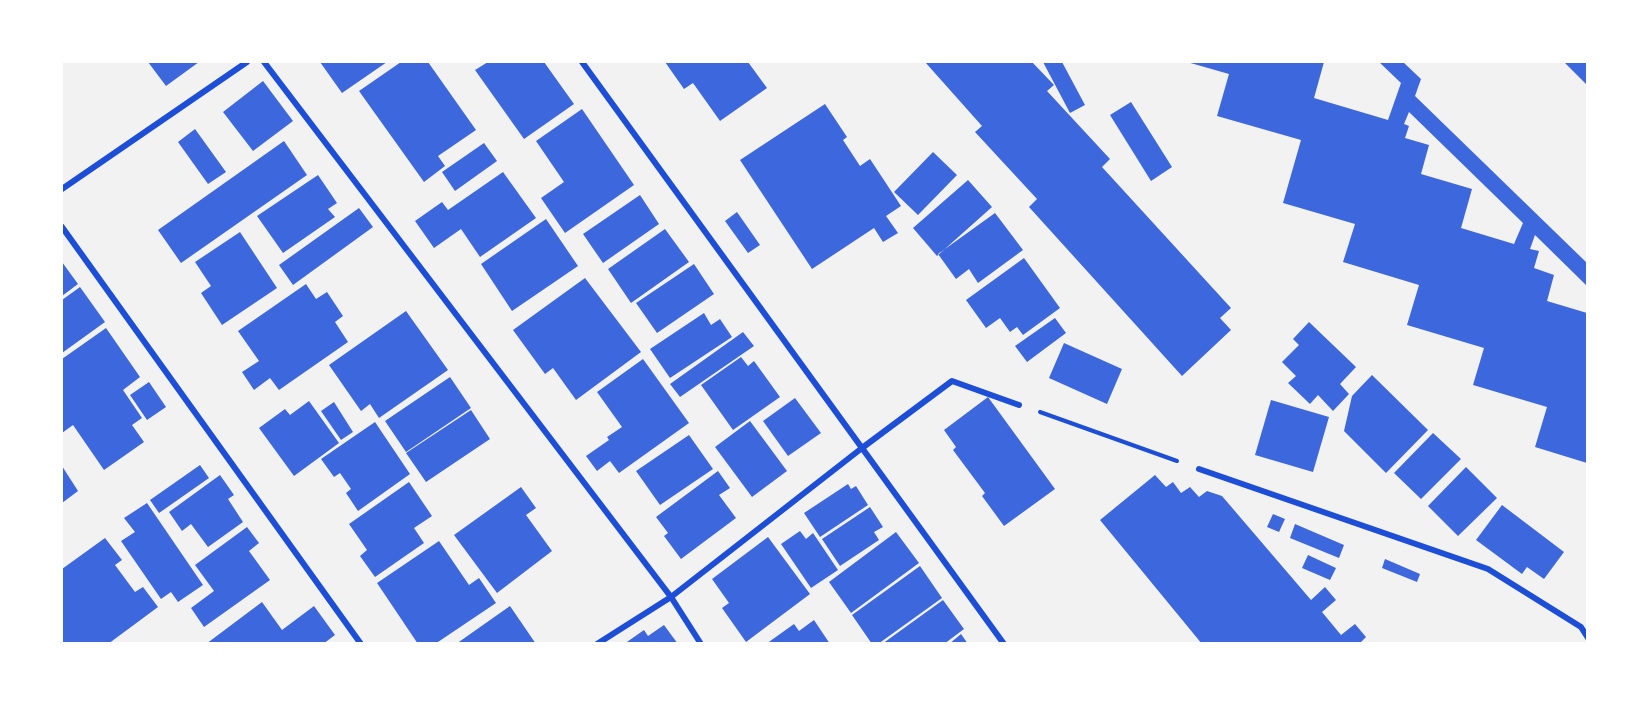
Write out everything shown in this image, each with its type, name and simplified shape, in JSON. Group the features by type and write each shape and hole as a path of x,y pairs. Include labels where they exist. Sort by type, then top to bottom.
{"street":[{"path":"62,189 247,62"},
{"path":"264,62 670,597 702,644"},
{"path":"582,62 1004,644"},
{"path":"62,227 361,644"},
{"path":"597,644 670,597 952,381 1019,405"},
{"path":"1199,469 1488,569 1581,627 1587,638"}],"path":[{"path":"1019,405 1199,469"}],"building":[{"path":"148,62 199,62 166,86"},
{"path":"320,62 387,62 342,93"},
{"path":"401,62 428,62 476,130 438,156 445,166 424,182 359,91"},
{"path":"488,62 544,62 574,104 524,139 475,70"},
{"path":"665,62 748,62 767,88 720,121 693,83 684,89"},
{"path":"925,62 1032,62 1054,85 1047,91 1110,159 1102,167 1231,308 1220,318 1231,330 1182,376 1029,207 1037,199 975,132 982,126"},
{"path":"1043,62 1062,62 1085,105 1070,113"},
{"path":"1187,62 1324,62 1314,98 1388,120 1401,83 1379,62 1403,62 1421,79 1415,96 1587,263 1587,286 1535,235 1530,249 1539,251 1534,268 1554,275 1547,301 1587,313 1587,463 1535,447 1547,407 1473,385 1484,348 1407,325 1419,285 1343,262 1355,224 1283,203 1301,140 1217,116 1229,74","holes":["1409,112 1523,223 1514,244 1461,228 1472,189 1421,174 1429,145 1405,138 1409,126 1404,124"]},
{"path":"1564,62 1587,62 1587,85"},
{"path":"263,81 293,121 253,151 223,112"},
{"path":"1131,102 1172,167 1151,181 1110,115"},
{"path":"825,104 847,137 843,140 860,166 870,159 901,206 886,216 898,233 883,242 874,228 812,269 740,160"},
{"path":"582,109 634,185 565,233 541,198 564,182 536,141"},
{"path":"195,129 226,172 208,184 178,142"},
{"path":"284,141 307,175 181,263 158,230"},
{"path":"484,143 497,161 455,191 442,172"},
{"path":"933,152 957,175 918,215 894,192"},
{"path":"503,172 536,218 480,257 461,229 434,248 415,221 442,202 448,210"},
{"path":"318,175 337,203 328,209 335,217 283,253 257,216"},
{"path":"968,180 992,207 937,256 913,228"},
{"path":"640,195 659,224 603,263 583,234"},
{"path":"359,208 373,227 293,285 279,265"},
{"path":"737,212 760,245 748,253 725,221"},
{"path":"995,213 1023,250 978,283 969,269 956,279 938,254"},
{"path":"546,219 578,266 512,311 481,264"},
{"path":"665,229 689,262 631,303 608,269"},
{"path":"240,232 277,288 222,325 201,293 211,286 195,262"},
{"path":"1024,258 1060,308 1023,335 1017,327 1010,332 1000,318 986,328 966,300"},
{"path":"62,262 78,284 62,296"},
{"path":"694,264 714,294 657,333 636,303"},
{"path":"585,278 641,352 576,400 553,368 545,374 513,330"},
{"path":"306,284 316,299 327,292 343,316 335,322 348,342 279,390 270,378 254,390 242,372 259,361 238,331"},
{"path":"80,287 105,322 62,353 62,300"},
{"path":"406,311 448,370 379,418 370,404 361,411 329,365"},
{"path":"704,313 711,325 720,319 732,337 670,378 650,349"},
{"path":"1055,318 1066,333 1027,362 1015,346"},
{"path":"1309,322 1356,367 1340,384 1349,394 1333,411 1318,395 1310,404 1288,383 1296,376 1282,362 1299,345 1293,339"},
{"path":"106,328 140,377 123,390 142,418 132,425 144,442 104,470 73,425 62,433 62,359"},
{"path":"743,332 754,346 680,397 670,384"},
{"path":"1064,343 1122,369 1107,404 1049,378"},
{"path":"741,357 748,366 754,361 780,397 733,430 701,385"},
{"path":"643,359 689,423 619,473 610,461 597,471 586,456 609,440 607,437 622,427 597,392"},
{"path":"1372,375 1428,430 1386,473 1344,431 1352,396"},
{"path":"450,377 471,408 406,452 385,421"},
{"path":"149,382 166,407 147,420 130,395"},
{"path":"988,397 1055,489 1004,526 982,496 985,493 953,450 956,447 944,430"},
{"path":"795,398 821,433 788,456 763,421"},
{"path":"1271,400 1329,417 1313,472 1255,455"},
{"path":"309,401 339,443 294,476 259,428 285,409 290,415"},
{"path":"334,402 353,432 341,440 321,411"},
{"path":"471,410 490,439 426,482 406,453"},
{"path":"750,421 787,471 752,497 715,447"},
{"path":"375,422 410,474 358,511 346,493 351,489 340,473 334,477 321,459"},
{"path":"1433,433 1461,459 1421,499 1394,473"},
{"path":"689,435 713,469 660,505 636,471"},
{"path":"200,465 209,478 159,513 150,500"},
{"path":"62,466 78,491 62,503"},
{"path":"1466,467 1497,498 1458,536 1428,506"},
{"path":"718,471 730,488 719,495 736,518 681,559 664,536 668,533 656,517"},
{"path":"220,475 234,495 228,499 243,522 208,547 191,524 182,531 169,512"},
{"path":"1155,475 1166,487 1173,482 1181,493 1190,487 1199,497 1207,491 1222,496 1311,600 1325,587 1336,600 1322,612 1341,635 1355,624 1366,637 1359,644 1202,644 1100,520"},
{"path":"409,482 432,516 414,528 424,543 375,577 360,556 367,550 349,524"},
{"path":"848,484 851,489 856,486 868,505 820,537 804,513"},
{"path":"521,487 536,508 526,515 552,551 497,593 454,535"},
{"path":"147,503 203,585 178,602 171,592 161,599 121,541 135,532 124,518"},
{"path":"1502,505 1564,552 1544,579 1527,567 1522,574 1476,540"},
{"path":"870,507 883,527 874,532 879,540 840,566 822,539"},
{"path":"1273,514 1285,519 1279,532 1267,527"},
{"path":"1295,524 1344,545 1339,558 1290,538"},
{"path":"247,527 259,543 249,551 270,580 204,627 191,608 214,591 195,565"},
{"path":"800,531 806,539 813,533 838,570 811,588 781,544"},
{"path":"896,532 919,563 851,613 829,582"},
{"path":"768,537 810,594 746,642 722,608 729,603 712,579"},
{"path":"105,538 122,560 115,565 135,592 143,587 158,607 108,644 62,644 62,569"},
{"path":"439,541 469,585 479,578 496,603 435,644 418,644 377,583"},
{"path":"1308,555 1336,568 1330,580 1302,568"},
{"path":"1385,559 1420,574 1417,582 1382,568"},
{"path":"920,566 942,598 878,644 872,644 852,615"},
{"path":"943,600 964,629 944,644 882,644"},
{"path":"262,602 282,630 314,606 335,635 323,644 206,644"},
{"path":"510,606 536,644 456,644"},
{"path":"814,620 830,644 766,644 794,624 799,631"},
{"path":"664,625 678,644 624,644 644,630 648,636"},
{"path":"961,634 968,644 949,644"}]}
